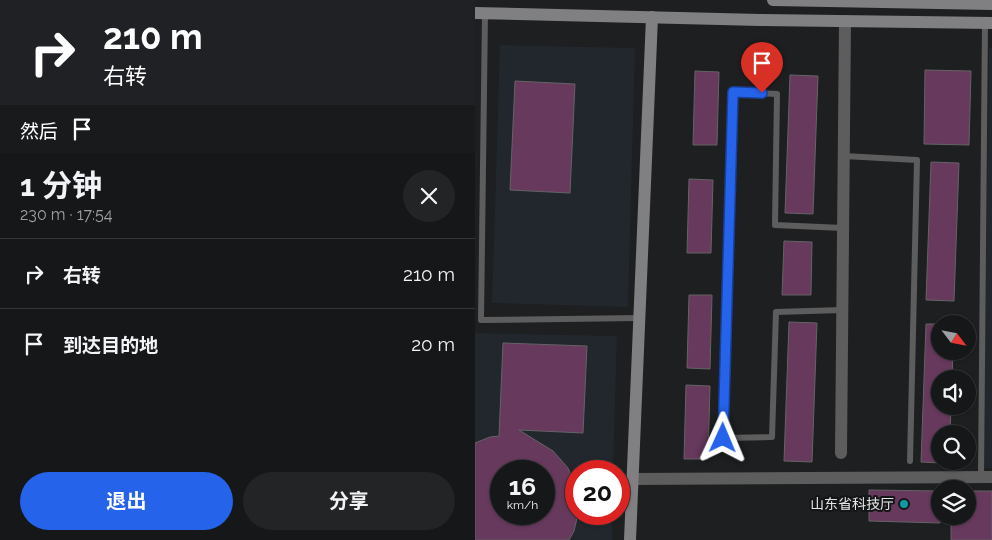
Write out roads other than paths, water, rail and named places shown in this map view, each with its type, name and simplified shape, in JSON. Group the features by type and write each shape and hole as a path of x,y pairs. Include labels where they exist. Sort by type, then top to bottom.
{"main road":[{"path":"773,0 992,4"},
{"path":"480,13 988,23"},
{"path":"630,540 652,17"}],"street":[{"path":"841,453 845,21"},
{"path":"633,480 986,477"}],"lane":[{"path":"480,13 481,320 639,318"},
{"path":"986,477 988,23"},
{"path":"842,310 776,312 772,437 723,438 733,92 777,94 775,225 843,228"},
{"path":"844,156 917,160 910,461"}],"place":[{"name":"山东省科技厅","path":"904,504"}]}
